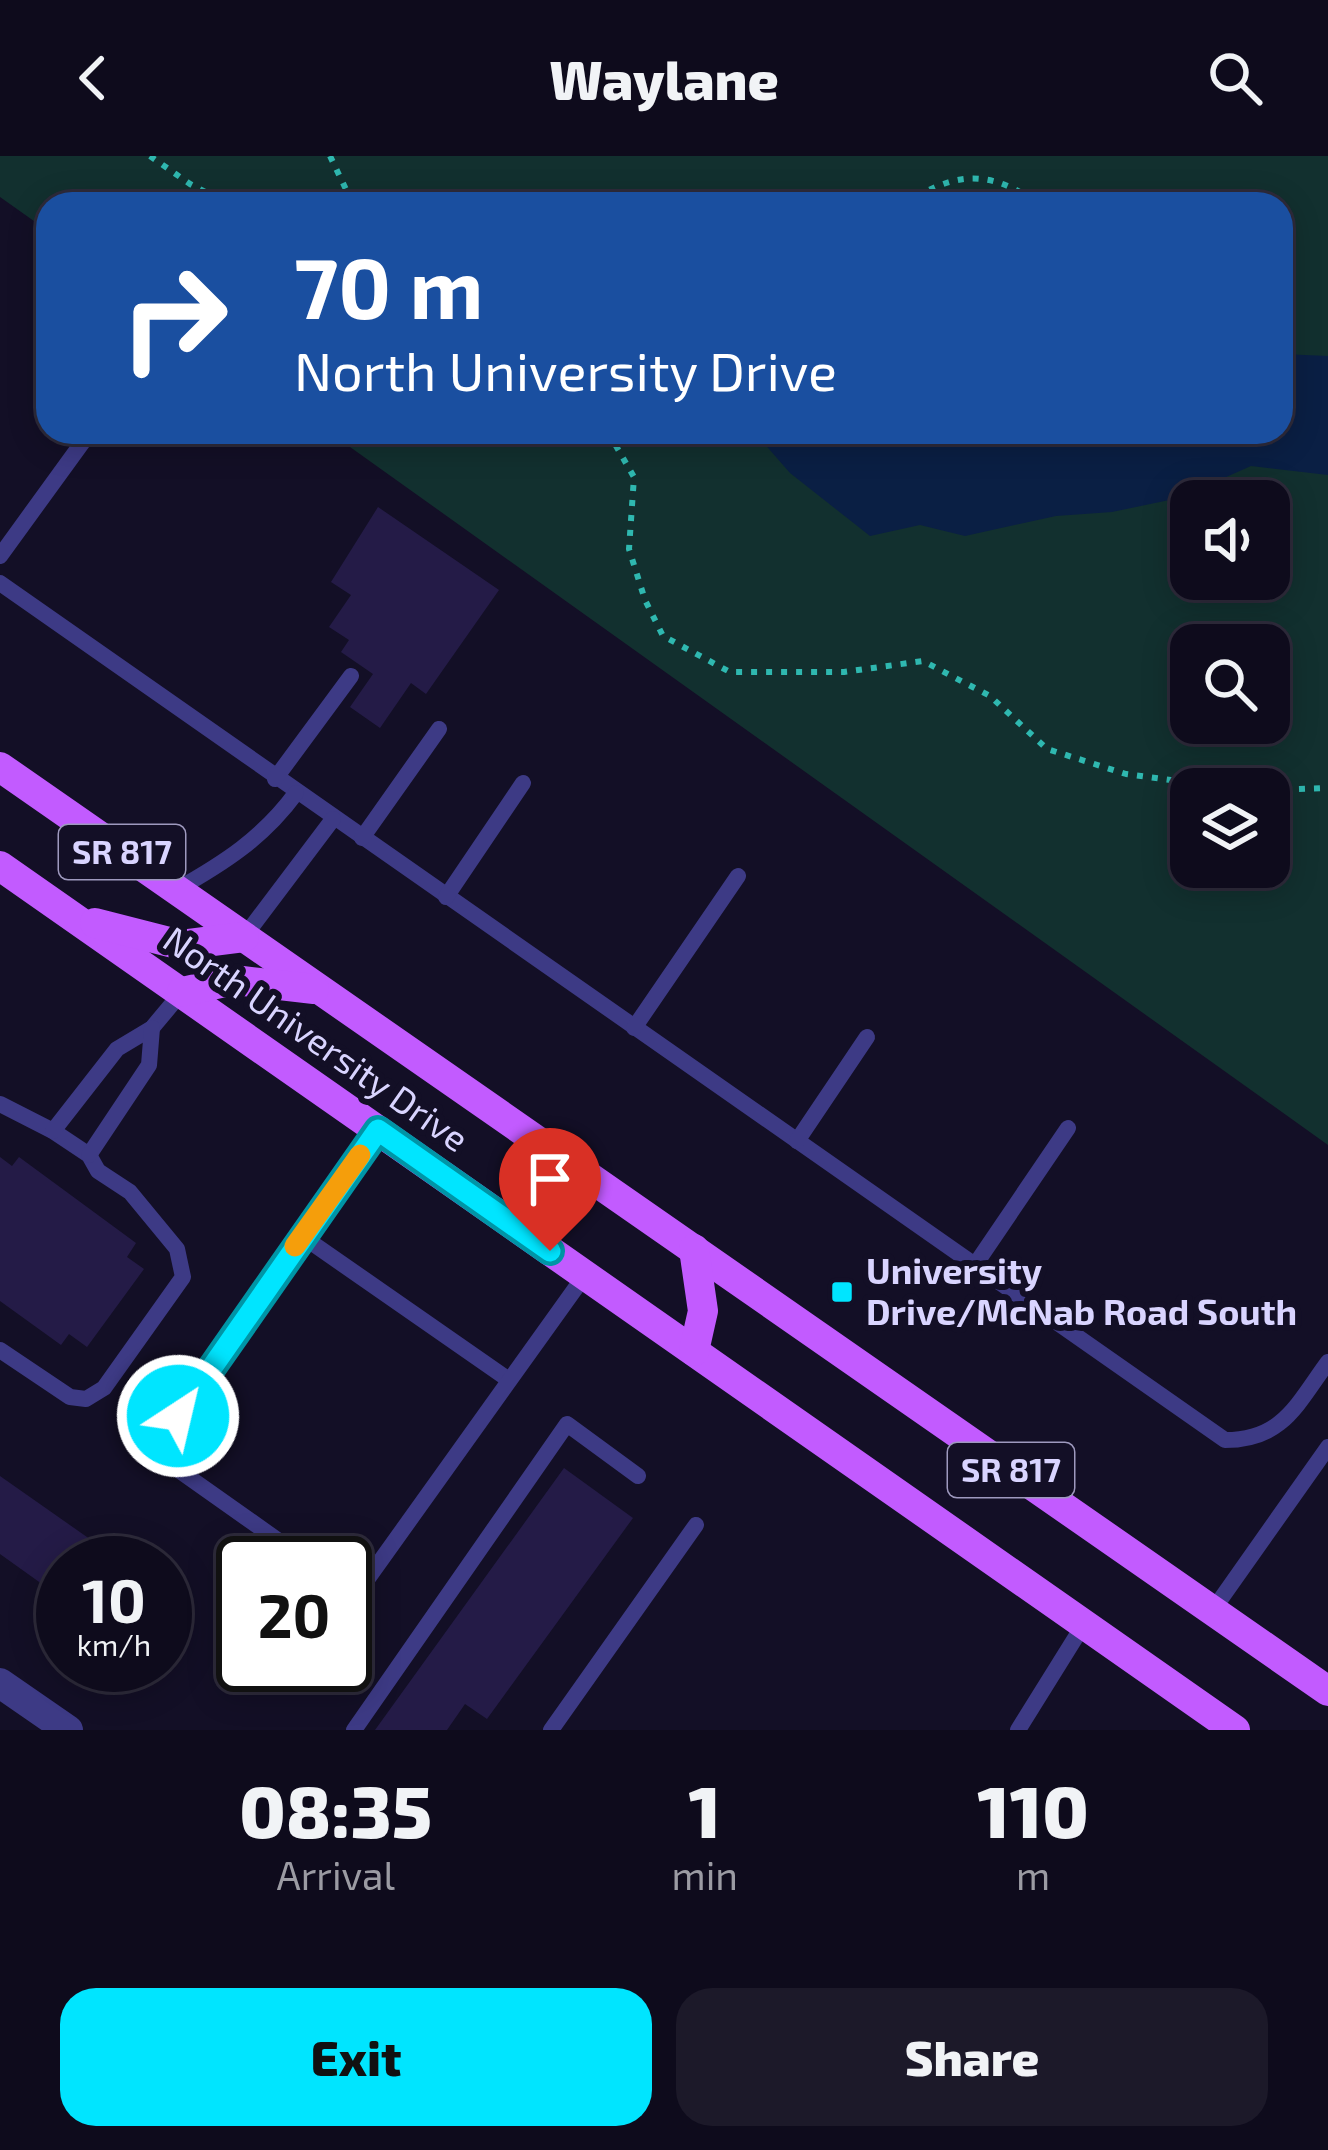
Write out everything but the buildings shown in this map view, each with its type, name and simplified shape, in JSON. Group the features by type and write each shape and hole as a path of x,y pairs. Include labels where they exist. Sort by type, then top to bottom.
{"main road":[{"name":"North University Drive","path":"0,767 1328,1691"},
{"name":"North University Drive","path":"0,866 1234,1730"},
{"path":"72,916 181,945 244,938"},
{"path":"182,992 234,980 320,990"},
{"path":"694,1249 703,1311 694,1351"}],"street":[{"path":"0,1683 68,1730"}],"lane":[{"path":"0,556 81,444"},
{"path":"0,584 1225,1440 1253,1440 1283,1422 1328,1362"},
{"path":"275,778 351,676"},
{"path":"362,838 439,730"},
{"path":"446,897 524,783"},
{"path":"176,890 232,859 273,824 296,793"},
{"path":"244,938 333,819"},
{"path":"634,1028 738,876"},
{"path":"52,1131 117,1049 152,1028 182,992"},
{"path":"89,1155 149,1065 152,1028"},
{"path":"797,1141 867,1037"},
{"path":"0,1104 89,1155 98,1171 130,1192 178,1249 183,1277 104,1388 86,1399 70,1397 0,1350"},
{"path":"975,1265 1068,1128"},
{"path":"272,1536 153,1452 378,1130"},
{"path":"302,1236 509,1380"},
{"path":"372,1573 585,1275"},
{"path":"354,1730 567,1424 638,1476"},
{"path":"1213,1610 1321,1472 1328,1447"},
{"path":"551,1730 696,1526"},
{"path":"1018,1730 1084,1624"}],"path":[{"path":"150,156 205,192"},
{"path":"330,156 347,192"},
{"path":"925,192 963,178 992,179 1019,192"},
{"path":"615,444 634,477 629,549 645,601 663,636 730,672 844,672 923,661 990,696 1048,749 1126,774 1170,780"},
{"path":"1290,789 1328,788"}],"green space":[{"path":"0,156 1328,156 1328,1145 346,444 1293,444 1293,192 36,192 36,222 0,197"}],"water":[{"path":"1293,355 1328,356 1328,475 1251,466 1220,480 1170,480 1170,500 1112,512 1056,516 965,536 920,525 870,536 790,473 765,444 1293,444"}],"slow traffic":[{"path":"295,1246 360,1155"}],"place":[{"name":"University Drive/McNab Road South","path":"842,1292"}],"route":[{"path":"178,1416 378,1130 550,1251"}]}
